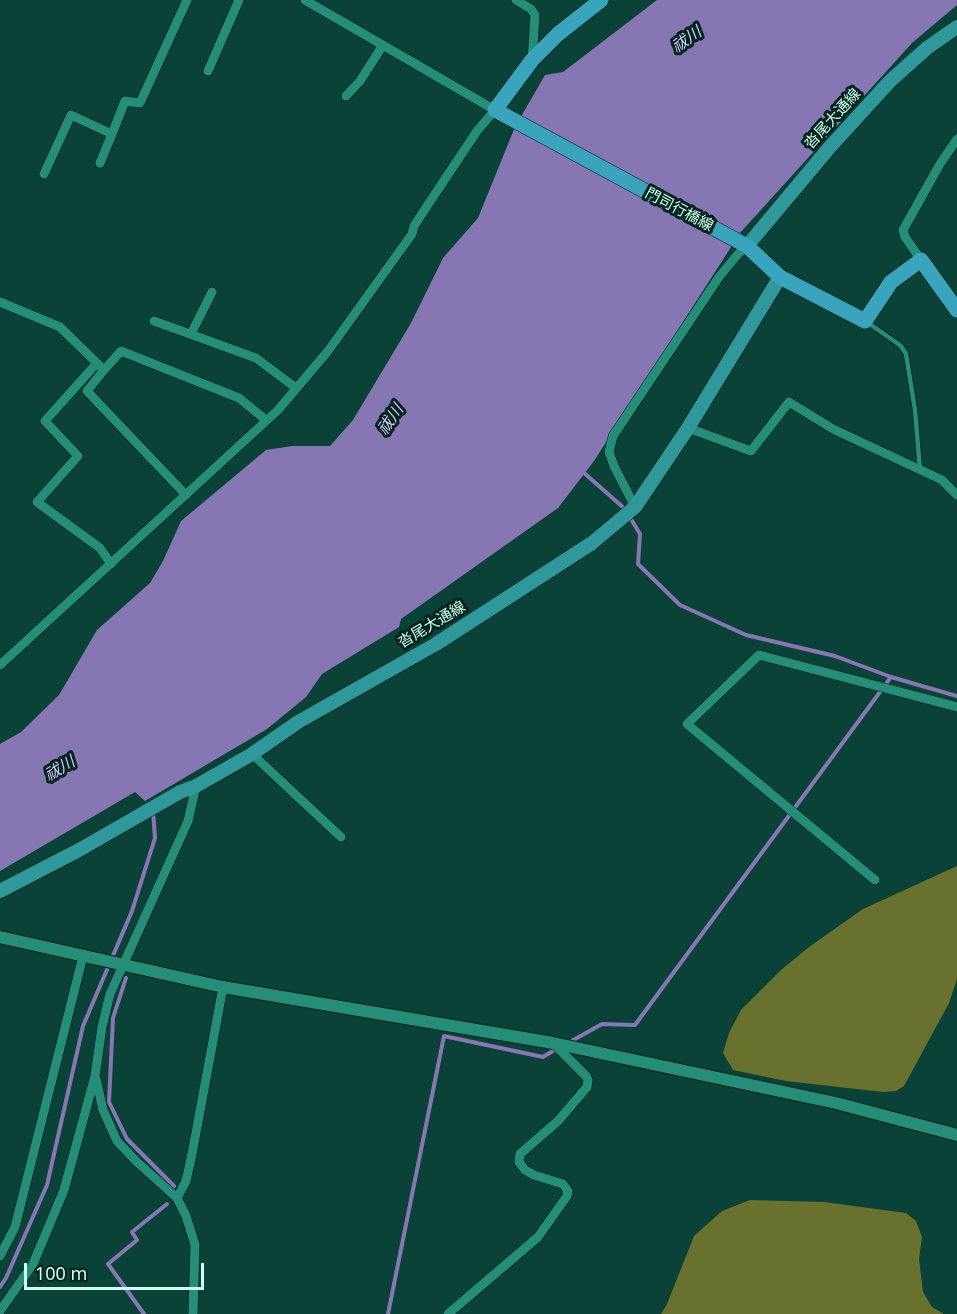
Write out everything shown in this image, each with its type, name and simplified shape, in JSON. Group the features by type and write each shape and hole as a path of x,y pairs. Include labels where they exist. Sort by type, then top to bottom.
{"main road":[{"path":"501,113 532,60 558,34 602,0"},
{"name":"沓尾大通線","path":"744,244 890,81 927,48 957,27"},
{"name":"門司行橋線","path":"501,113 744,244 780,277 865,321"},
{"path":"865,321 891,282 921,260 957,310"},
{"name":"沓尾大通線","path":"0,891 252,754 298,722 436,644 592,543 635,507 688,428 780,277"}],"street":[{"path":"100,163 125,101 140,104 187,0"},
{"path":"208,71 239,0"},
{"path":"0,665 186,495 266,420 296,388 328,351 412,234 414,226 477,131 501,113 305,0"},
{"path":"516,0 531,9 535,15 532,60"},
{"path":"346,96 360,81 382,45"},
{"path":"44,174 71,115 112,134"},
{"path":"921,260 905,237 903,230 940,164 957,139"},
{"path":"635,507 609,452 613,436 719,277 744,244"},
{"path":"191,334 212,292"},
{"path":"0,302 60,327 101,367"},
{"path":"154,321 256,358 296,388"},
{"path":"111,564 100,548 37,502 78,456 45,421 101,367 121,351 239,398 266,420"},
{"path":"101,367 87,392 186,495"},
{"path":"688,428 751,451 789,402 833,429 942,480 957,495"},
{"path":"875,880 687,724 759,655 957,707"},
{"path":"252,754 340,837"},
{"path":"0,1311 33,1264 64,1190 95,1077 110,994 120,964 188,820 196,786"},
{"path":"0,937 223,987 554,1043 836,1103 957,1135"},
{"path":"0,1256 15,1227 85,957"},
{"path":"177,1198 186,1180 192,1154 223,987"},
{"path":"448,1314 538,1237 567,1196 568,1191 563,1184 534,1175 525,1170 519,1162 520,1154 558,1121 587,1087 586,1076 554,1043"},
{"path":"95,1077 103,1110 117,1141 177,1198 186,1216 195,1245 193,1314"}],"lane":[{"path":"865,321 902,346 906,354 920,470"}],"green space":[{"path":"957,866 957,979 949,1003 904,1086 896,1091 883,1092 786,1081 733,1070 723,1053 729,1033 741,1010 781,970 863,909"},
{"path":"750,1200 824,1202 906,1213 916,1221 922,1237 919,1259 923,1292 932,1307 944,1314 661,1314 694,1236 722,1211"}],"water":[{"name":"祓川","path":"657,0 957,0 957,5 912,43 740,233 594,461 558,508 401,619 399,627 322,674 306,697 267,729 145,801 135,792 0,871 0,744 21,732 59,695 97,630 150,583 181,521 266,450 292,446 330,446 353,420 411,323 443,258 478,218 515,127 545,75 563,72"}],"waterway":[{"path":"583,472 625,509 640,534 638,564 680,605 746,635 835,656 891,677 957,696"},
{"path":"568,1043 602,1024 635,1025 891,677"},
{"path":"0,1287 47,1185 83,1026 132,911 155,838 153,811"},
{"path":"126,978 113,1018 109,1102 127,1139 174,1186"},
{"path":"388,1314 444,1036 543,1057 556,1049"},
{"path":"144,1314 108,1264 137,1240 132,1232 167,1204"}]}
